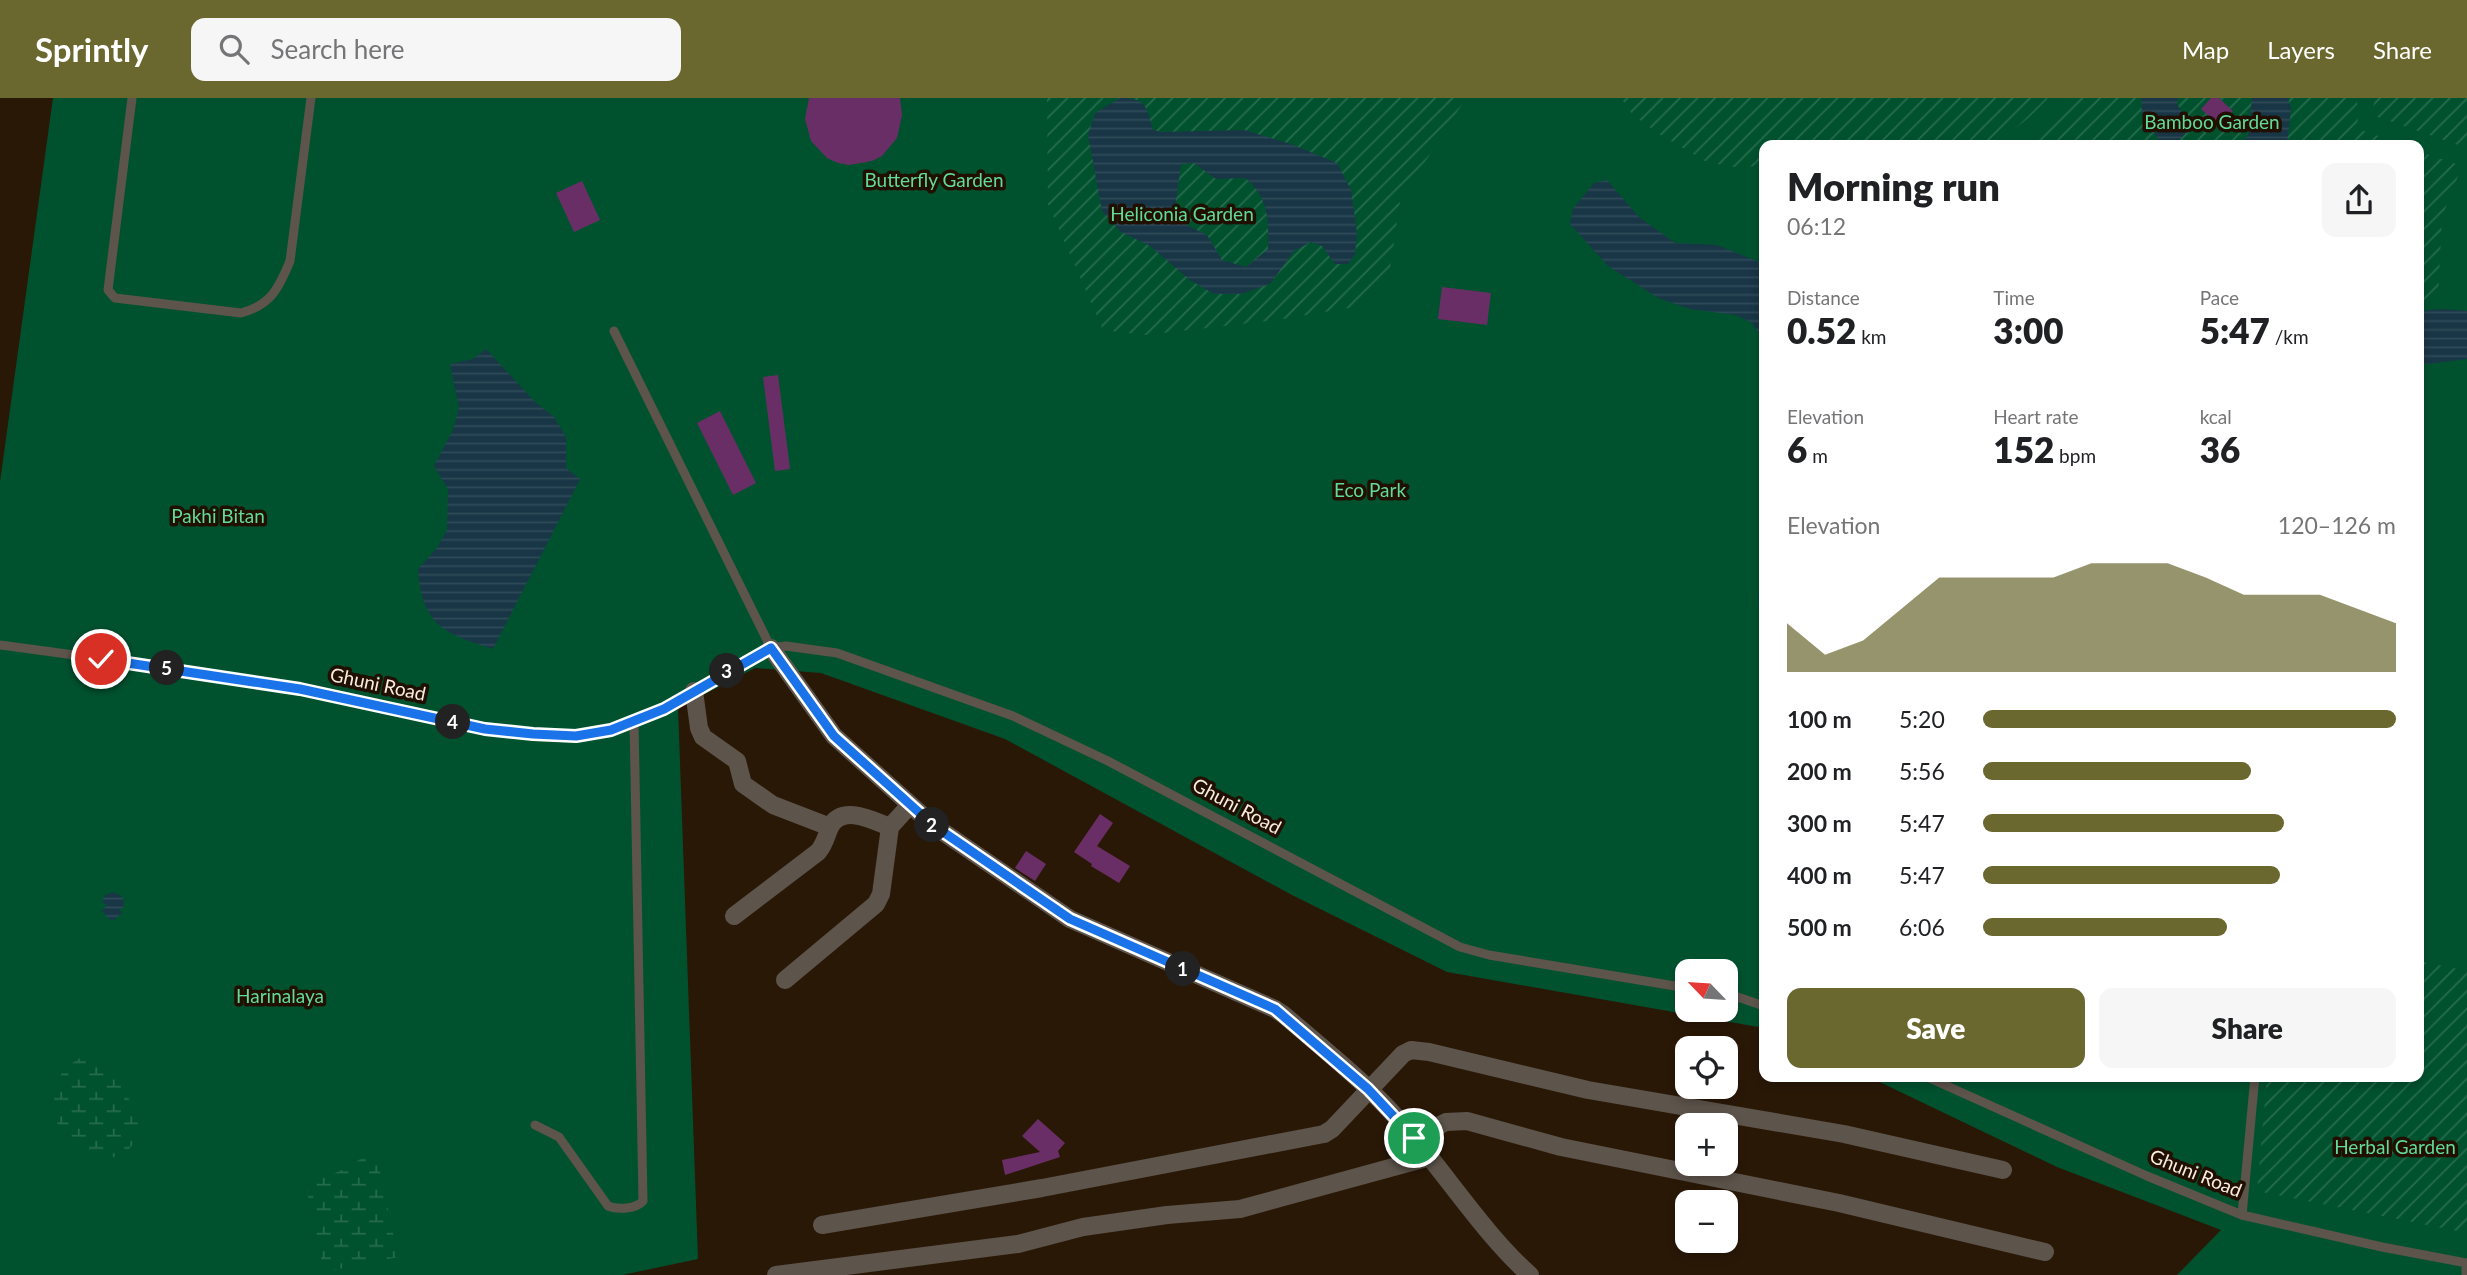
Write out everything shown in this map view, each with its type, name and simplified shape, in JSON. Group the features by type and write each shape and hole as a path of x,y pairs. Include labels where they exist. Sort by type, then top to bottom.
{"street":[{"path":"771,648 834,736 933,825 1070,919 1275,1009 1369,1091 1411,1134 1512,1257 1530,1275"},
{"path":"694,691 699,728 703,737 737,761 743,784 750,791 773,805 830,827"},
{"path":"785,979 876,904 881,894 890,827 910,805"},
{"path":"734,916 818,852 830,827 839,817 849,814 890,827"},
{"path":"822,1225 1042,1188 1324,1134 1332,1129 1402,1054 1411,1050 1588,1090 1844,1134 2003,1170"},
{"path":"1411,1134 1446,1122 1467,1121 1561,1147 1839,1203 2045,1252"},
{"path":"776,1275 1018,1244 1083,1227 1167,1215 1240,1209 1430,1157"}],"lane":[{"path":"132,98 108,290 110,294 115,298 241,313 257,309 270,298 290,261 310,98"},
{"path":"614,331 771,648"},
{"name":"Ghuni Road","path":"0,645 300,689 485,729 576,736 611,730 664,709 771,648 786,646 837,653 1013,716 1108,761 1461,947 1489,955 1675,986"},
{"path":"535,1125 559,1137 608,1206 637,1207 641,1204 643,1187 634,721"},
{"path":"1738,997 1759,1004"},
{"name":"Ghuni Road","path":"1938,1082 2147,1177 2242,1215 2467,1263"},
{"path":"2242,1215 2254,1082"},
{"path":"2466,1275 2467,1263"}],"green space":[{"name":"Eco Park","path":"53,98 2467,98 2467,1275 2177,1275 2221,1230 2057,1167 1880,1082 2424,1082 2424,140 1759,140 1759,1027 1730,1022 1738,1022 1738,959 1675,959 1675,1012 1447,972 1292,895 1005,739 821,673 755,668 678,708 698,1259 622,1275 0,1275 0,482"},
{"name":"Heliconia Garden","path":"1047,98 1466,98 1400,201 1390,269 1366,305 1277,320 1145,335 1103,330 1048,204"},
{"path":"1621,98 2048,98 2017,127 1992,140 1759,140 1759,166 1731,167 1705,161 1659,134 1632,114"},
{"name":"Bamboo Garden","path":"2072,98 2357,98 2358,129 2390,140 2027,140 2049,123"},
{"path":"2375,98 2467,98 2467,148 2372,115"},
{"path":"2424,153 2462,166 2442,217 2438,300 2424,301"},
{"name":"Herbal Garden","path":"2424,962 2467,971 2467,1233 2257,1191 2266,1082 2424,1082"},
{"path":"80,1058 101,1062 121,1085 133,1107 137,1136 124,1153 106,1158 87,1152 69,1139 56,1121 52,1100 58,1078"},
{"path":"375,1149 398,1257 324,1272 305,1182 342,1170"}],"water":[{"path":"1120,98 1129,98 1144,105 1153,130 1244,130 1291,144 1337,163 1351,190 1357,233 1355,254 1348,264 1335,264 1322,246 1311,242 1294,251 1270,284 1241,294 1214,294 1190,280 1150,246 1121,232 1102,211 1088,135 1095,113","holes":["1194,163 1216,179 1245,178 1263,201 1267,219 1268,249 1246,267 1222,260 1207,235 1180,222 1174,215 1181,164"]},
{"path":"2141,98 2178,98 2177,104 2191,127 2179,140 2159,140 2142,114"},
{"path":"2252,98 2288,98 2291,109 2288,140 2244,140 2248,136"},
{"path":"1607,180 1639,217 1675,243 1717,245 1759,262 1759,334 1752,323 1736,315 1690,309 1658,298 1608,266 1570,224 1573,209 1594,183"},
{"path":"2424,311 2467,311 2467,359 2424,364"},
{"path":"486,349 535,402 554,417 566,437 566,468 580,479 493,649 461,638 438,624 424,603 418,569 437,548 447,530 448,489 434,466 453,430 459,408 450,364 473,359"},
{"path":"113,892 124,900 123,908 119,909 122,913 114,920 109,919 102,911 107,905 102,902 105,895"}],"building":[{"path":"809,98 900,98 902,115 897,138 882,156 872,161 849,165 827,158 811,141 805,119"},
{"path":"2211,98 2219,98 2233,111 2219,126 2201,109"},
{"path":"582,181 600,220 574,232 556,193"},
{"path":"1442,287 1491,293 1487,325 1438,319"},
{"path":"778,375 790,469 775,471 763,377"},
{"path":"720,411 756,483 733,495 697,423"},
{"path":"1100,814 1113,823 1097,846 1130,866 1119,883 1074,852"},
{"path":"1026,851 1046,864 1035,881 1015,868"},
{"path":"1038,1119 1065,1143 1058,1151 1060,1157 1005,1175 1002,1160 1040,1152 1022,1136"}],"route":[{"path":"101,659 300,689 485,729 576,736 611,730 664,709 771,648 834,736 933,825 1070,919 1275,1009 1368,1089 1414,1138"}],"park label":[{"name":"Butterfly Garden","path":"934,180"},
{"name":"Pakhi Bitan","path":"218,516"},
{"name":"Harinalaya","path":"280,996"}]}
